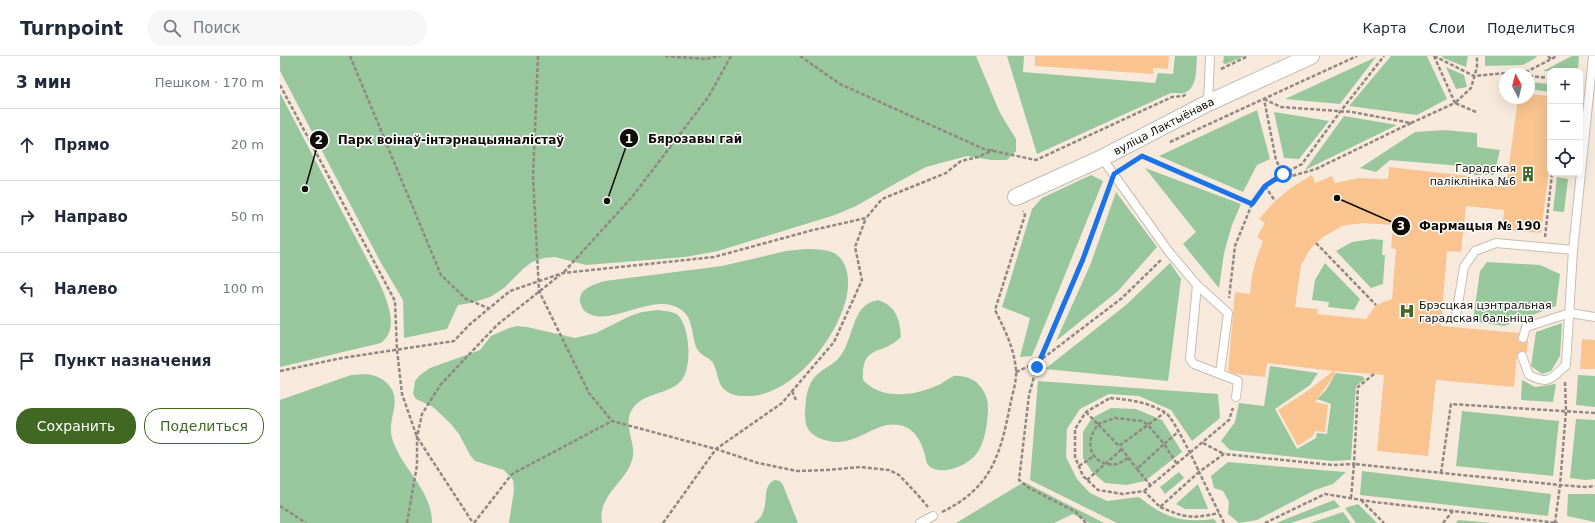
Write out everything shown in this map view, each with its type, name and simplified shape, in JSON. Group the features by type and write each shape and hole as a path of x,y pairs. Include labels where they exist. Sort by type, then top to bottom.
{"street":[{"name":"вуліца Лактыёнава","path":"1016,197 1102,158 1208,103 1311,56"}],"lane":[{"path":"1208,103 1210,56"},
{"path":"1522,356 1529,375 1541,381 1552,378 1566,366 1573,250 1591,116 1593,56"},
{"path":"1102,158 1169,252 1197,285 1228,313 1220,373"},
{"path":"1456,316 1464,266 1474,251 1496,243 1573,250"},
{"path":"1197,285 1190,359 1194,364 1238,380 1236,397"},
{"path":"1523,338 1526,327 1570,313 1595,317"},
{"path":"920,523 933,516"}],"path":[{"path":"350,56 442,275 466,299 489,308"},
{"path":"538,56 533,176 539,291 589,393 612,421 716,449 758,463 797,470 827,470 860,467 889,470 899,475 927,505 933,516 951,508 965,499 978,487 989,473 997,459 1002,444 1016,372 1012,344 995,310 1025,215 1016,197"},
{"path":"665,56 705,59 720,56"},
{"path":"407,523 417,465 417,437 422,414 441,384 497,325 563,273 632,197 709,96 731,56"},
{"path":"800,56 840,84 984,149 1036,160 1172,96 1183,96 1194,92 1198,80 1248,56"},
{"path":"1166,144 1357,56"},
{"path":"1228,313 1229,284 1234,246 1252,204 1265,186 1302,164 1384,56"},
{"path":"1434,56 1474,76 1528,71 1557,56"},
{"path":"1434,56 1455,103 1476,112"},
{"path":"1271,182 1316,169 1455,103 1470,88 1477,67 1477,56"},
{"path":"1548,56 1551,59"},
{"path":"1535,77 1547,78"},
{"path":"280,86 396,300 397,350 402,394 417,437 474,523 512,474 612,421"},
{"path":"1264,99 1281,107 1352,112 1411,123"},
{"path":"1264,99 1276,160 1283,174"},
{"path":"663,523 716,449 782,403 834,342 862,280 855,247 866,218 882,199 946,173 961,161 978,157 993,150"},
{"path":"1086,523 1076,512 1029,488 1019,480 1029,395 1038,362 1083,259 1114,174 1147,153"},
{"path":"1142,156 1252,204"},
{"path":"1543,247 1552,176"},
{"path":"1265,186 1275,201"},
{"path":"280,371 342,358 454,342 469,324 510,291 563,273 714,257 813,230 866,218"},
{"path":"1316,243 1376,306"},
{"path":"1016,372 1038,362 1122,298 1169,252"},
{"path":"1265,523 1325,494 1361,500 1556,523 1566,410 1566,366"},
{"path":"1351,498 1358,387 1374,374"},
{"path":"792,391 796,400"},
{"path":"1224,523 1191,453 1167,414 1139,401 1110,398 1086,412 1074,429 1075,457 1082,476 1098,490 1123,494 1144,491 1151,486 1177,464 1191,453 1203,443 1229,420 1236,397"},
{"path":"1441,473 1451,404 1595,413"},
{"path":"1086,412 1122,449 1151,486"},
{"path":"1119,446 1164,413"},
{"path":"1128,458 1119,464 1105,464 1098,461 1090,450 1091,437 1098,424 1114,418 1142,421 1148,425 1164,444 1177,464"},
{"path":"1137,469 1178,432"},
{"path":"1203,443 1224,454 1332,465 1354,464 1560,485 1585,487 1595,486"},
{"path":"1087,480 1122,449"},
{"path":"1160,507 1199,472 1224,454"},
{"path":"1078,466 1094,456"},
{"path":"1144,491 1160,507 1182,516 1199,517 1219,513"},
{"path":"1361,500 1384,523"},
{"path":"280,506 306,523"},
{"path":"1443,523 1453,511"}],"green space":[{"path":"280,56 976,56 1000,113 1016,139 1016,151 1007,160 991,160 967,156 926,167 856,206 835,215 718,251 685,257 586,265 555,257 544,258 532,262 504,288 490,297 471,303 458,305 447,329 404,338 403,300 381,263 280,71"},
{"path":"1007,56 1024,56 1023,72 1155,83 1158,73 1173,74 1175,56 1197,56 1194,82 1189,91 1183,93 1171,93 1037,154"},
{"path":"1224,56 1244,56 1226,64 1223,63"},
{"path":"1391,56 1427,56 1447,99 1417,115 1349,106"},
{"path":"1442,56 1468,56 1466,67 1443,58"},
{"path":"1485,56 1537,57 1523,65 1485,66"},
{"path":"1572,56 1579,56 1578,68 1549,68"},
{"path":"1376,57 1340,104 1285,99"},
{"path":"1446,67 1464,75 1467,87 1456,89"},
{"path":"1535,83 1547,84 1547,92 1535,90"},
{"path":"280,93 380,284 386,298 391,323 387,337 381,343 280,367"},
{"path":"1257,110 1270,159 1257,165 1243,192 1159,156"},
{"path":"1274,112 1329,121 1299,159 1284,158"},
{"path":"1344,116 1397,125 1305,170"},
{"path":"1445,130 1477,133 1477,147 1500,150 1494,175 1474,175 1474,167 1390,160 1376,172 1360,168 1415,132"},
{"path":"1145,168 1241,204 1232,225 1224,253 1219,288 1183,244 1196,232"},
{"path":"1091,175 1103,181 1032,356 1020,357 1030,318 1002,307 1032,209 1042,198"},
{"path":"1557,177 1568,179 1564,212 1553,211"},
{"path":"1116,192 1157,247 1118,291 1056,341 1091,263"},
{"path":"1373,239 1383,240 1382,255 1385,255 1383,284 1371,288 1336,251 1352,242"},
{"path":"805,249 832,252 843,261 848,274 847,296 831,334 809,364 795,377 780,387 764,394 748,396 733,395 722,387 713,363 697,349 688,317 685,312 680,309 669,305 657,304 619,314 596,316 585,312 581,305 581,295 587,288 605,281 722,266 786,251"},
{"path":"1487,262 1540,265 1560,274 1556,306 1504,326 1473,321 1480,271"},
{"path":"1170,263 1181,279 1168,381 1045,369 1126,305"},
{"path":"1325,263 1360,299 1354,310 1328,307 1329,302 1312,300 1315,280"},
{"path":"878,300 889,306 896,314 900,324 901,337 887,347 869,355 863,368 863,380 879,391 898,394 908,394 927,389 954,376 961,376 975,381 985,393 988,402 987,426 981,446 977,453 968,462 948,470 934,469 929,466 922,445 913,432 899,425 880,427 853,439 842,442 831,442 819,438 812,434 808,429 805,414 809,386 811,382 819,373 836,361 842,354 857,317 862,309 869,303"},
{"path":"658,310 676,314 682,321 687,338 687,368 680,382 675,386 644,399 633,408 630,414 629,426 633,456 626,473 604,504 602,523 509,523 514,490 513,480 504,470 475,461 470,455 459,434 450,423 433,407 416,399 413,394 415,381 420,375 430,368 480,350 491,336 509,328 517,326 527,327 575,338 596,333 630,316 642,312"},
{"path":"1562,323 1560,356 1551,371 1542,374 1531,366 1536,332"},
{"path":"1270,366 1318,373 1310,385 1275,409 1297,449 1316,438 1317,433 1327,434 1331,404 1317,399 1326,390 1336,373 1362,376 1365,379 1356,386 1351,460 1331,461 1230,450 1221,441 1235,422 1239,403 1264,406"},
{"path":"365,374 383,379 394,394 395,400 391,425 392,438 402,460 422,489 431,511 432,523 280,523 280,400 351,375"},
{"path":"1578,375 1595,376 1595,407 1576,405"},
{"path":"1522,380 1535,387 1556,384 1553,402 1521,400"},
{"path":"1038,381 1218,394 1220,418 1192,441 1171,410 1139,396 1109,394 1080,409 1067,429 1066,457 1077,479 1090,493 1107,501 1139,497 1157,510 1174,517 1192,520 1214,519 1217,523 1117,523 1030,480"},
{"path":"1111,408 1136,409 1162,420 1182,452 1145,481 1126,485 1105,483 1092,472 1083,458 1083,432 1092,418"},
{"path":"1462,411 1559,421 1553,476 1456,466"},
{"path":"1576,419 1595,420 1595,479 1585,480 1570,478"},
{"path":"1228,462 1346,472 1333,484 1315,490 1257,520 1239,523 1228,514 1229,502 1223,491 1214,488 1211,476"},
{"path":"1362,471 1551,494 1548,516 1360,495"},
{"path":"1179,472 1184,478 1165,494 1160,487"},
{"path":"775,480 780,481 783,485 798,523 754,523 760,518 763,512 767,488 770,483"},
{"path":"1024,482 1104,523 1090,523 1073,514 1054,523 956,523"},
{"path":"1198,484 1208,509 1185,509 1176,504"},
{"path":"1568,494 1595,494 1595,522 1567,516"},
{"path":"1334,500 1340,507 1291,523 1276,523"},
{"path":"1358,504 1377,523 1356,523 1345,508"},
{"path":"1343,512 1351,523 1310,523"},
{"path":"1458,520 1492,523 1456,523"}],"building":[{"path":"1035,56 1169,56 1168,69 1153,68 1153,74 1035,66"},
{"name":"Брэсцкая цэнтральная гарадская бальніца","path":"1535,95 1547,96 1548,176 1541,233 1502,230 1504,210 1466,206 1461,252 1447,251 1441,326 1519,333 1519,342 1524,343 1528,340 1527,353 1520,351 1517,355 1514,387 1436,380 1428,456 1377,451 1384,375 1333,371 1267,363 1265,377 1235,374 1228,371 1235,292 1250,294 1252,276 1263,241 1257,237 1265,223 1259,219 1275,201 1292,187 1312,175 1315,183 1332,176 1335,183 1359,178 1388,179 1389,167 1468,176 1467,183 1506,187 1517,104 1535,104","holes":["1363,223 1393,225 1391,248 1396,249 1392,299 1376,305 1366,319 1317,314 1318,309 1295,307 1301,265 1311,248 1323,237 1342,226"]},
{"path":"1582,339 1595,340 1595,369 1580,369"},
{"path":"1333,371 1336,373 1315,402 1328,405 1325,432 1315,431 1313,436 1298,446 1278,410 1306,392"}],"place":[{"name":"Гарадская паліклініка №6","path":"1528,174"},
{"name":"Парк воінаў-інтэрнацыяналістаў","path":"305,189"},
{"name":"Фармацыя № 190","path":"1337,198"},
{"name":"Бярозавы гай","path":"607,201"},
{"name":"Брэсцкая цэнтральная гарадская бальніца","path":"1407,311"}],"route":[{"path":"1037,367 1083,259 1114,174 1142,156 1252,204 1265,186 1283,174"}]}
